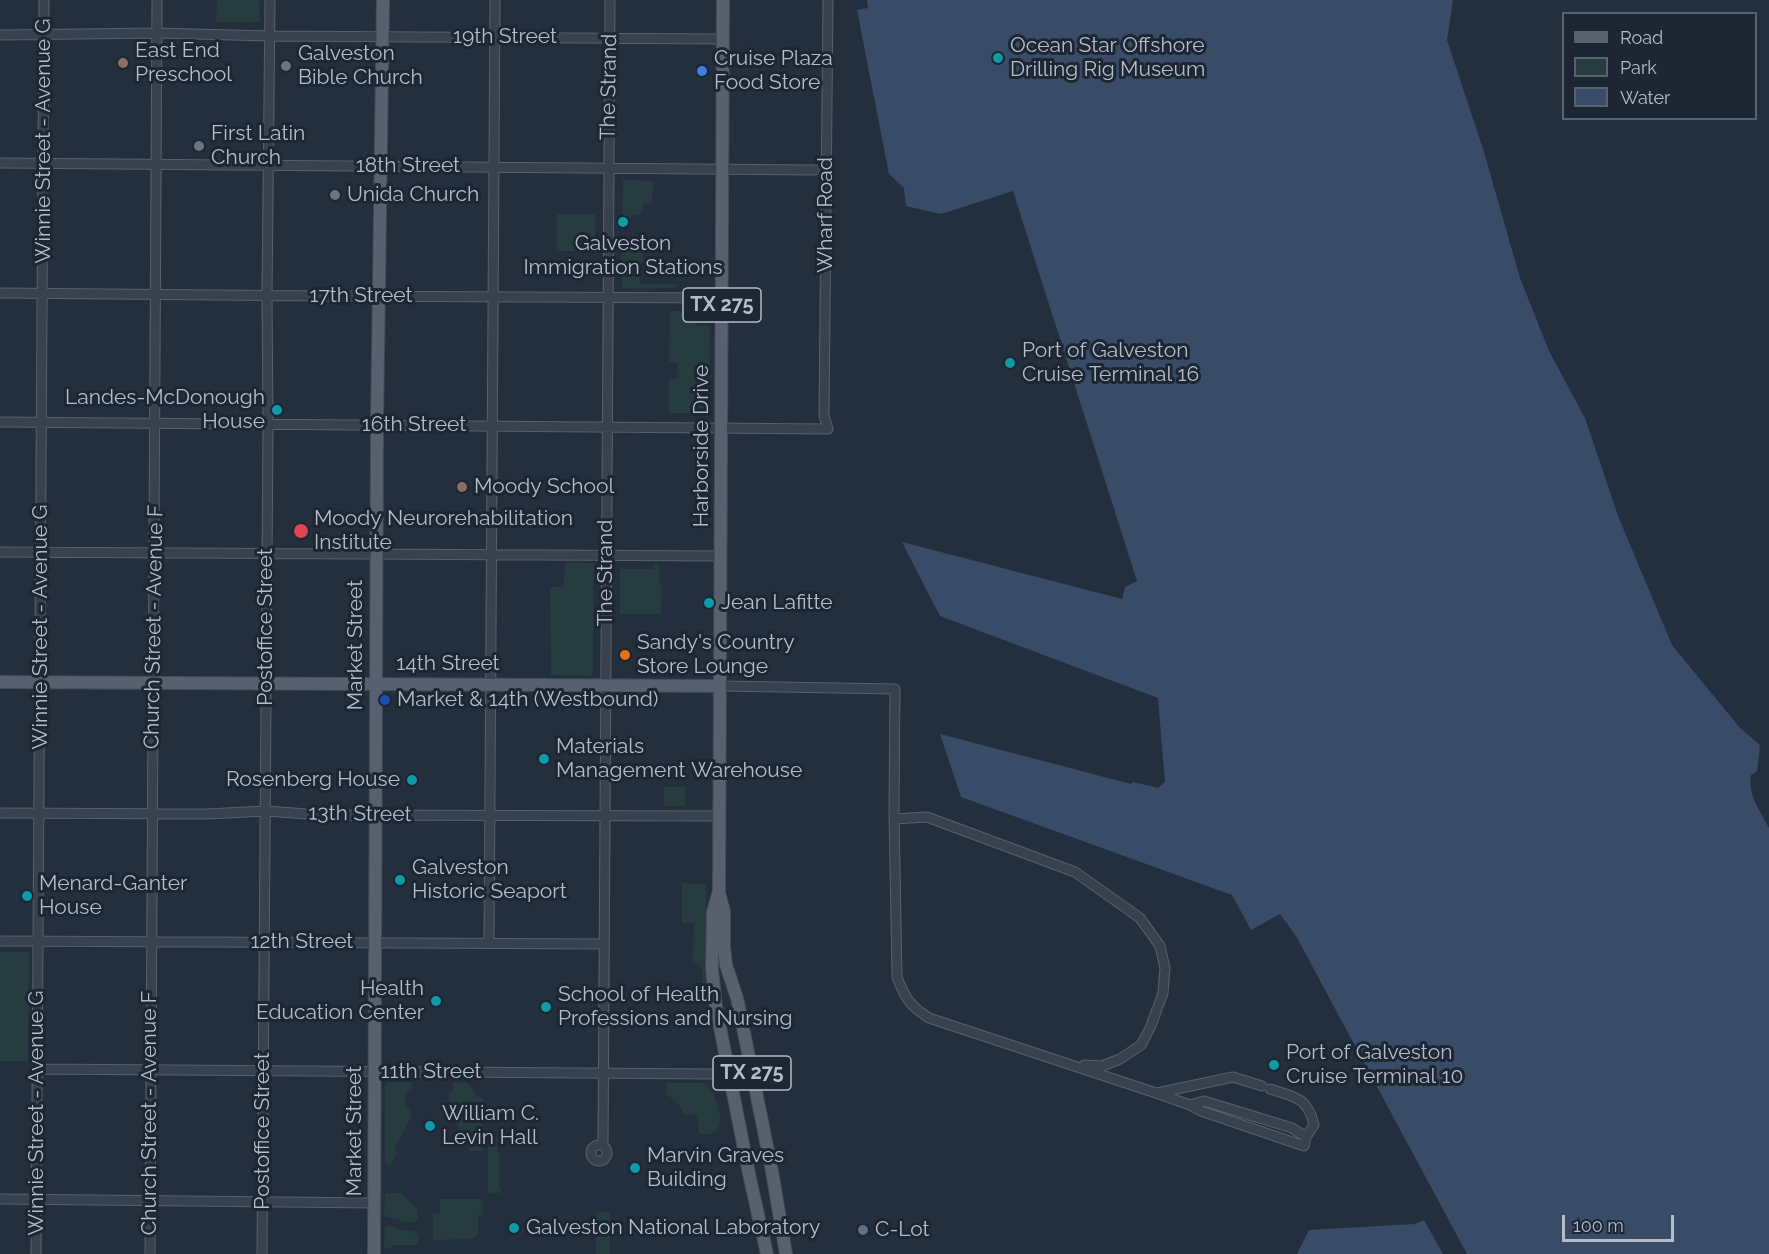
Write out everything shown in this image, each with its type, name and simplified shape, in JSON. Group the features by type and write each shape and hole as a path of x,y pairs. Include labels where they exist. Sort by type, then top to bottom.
{"main road":[{"name":"Market Street","path":"374,1254 376,554 383,0"},
{"name":"Harborside Drive","path":"723,0 719,893 724,911 726,965 738,998 786,1254"},
{"name":"14th Street","path":"0,682 720,686"},
{"name":"Harborside Drive","path":"719,893 712,912 712,969 716,1007 767,1254"},
{"path":"749,1174 772,1171"}],"street":[{"name":"Winnie Street - Avenue G","path":"36,1254 44,293 44,0"},
{"name":"Church Street - Avenue F","path":"150,1254 158,0"},
{"name":"Postoffice Street","path":"262,1254 270,0"},
{"path":"489,943 495,0"},
{"name":"The Strand","path":"603,1146 610,0"},
{"name":"Wharf Road","path":"828,0 824,404 824,416 828,429"},
{"name":"19th Street","path":"0,35 157,33 270,36 723,39"},
{"name":"18th Street","path":"0,163 815,170"},
{"name":"17th Street","path":"0,293 722,298"},
{"name":"16th Street","path":"0,422 828,429"},
{"path":"0,552 721,556"},
{"name":"14th Street","path":"720,686 895,688 894,819"},
{"name":"13th Street","path":"0,813 207,814 266,811 375,815 719,816"},
{"path":"1071,1065 1102,1066 1120,1059 1141,1045 1151,1026 1163,993 1165,968 1160,946 1140,918 1075,872 927,817 894,819 897,977 903,994 914,1009 929,1017 1071,1065 1156,1093 1201,1111 1305,1142 1314,1125 1312,1114 1301,1099 1233,1077 1156,1093"},
{"name":"12th Street","path":"0,941 604,944"},
{"name":"11th Street","path":"37,1069 716,1074"},
{"path":"0,1199 375,1203"}],"green space":[{"path":"217,0 259,0 260,22 216,22"},
{"path":"623,180 653,181 652,204 643,203 643,211 632,215 627,223 622,223"},
{"path":"557,214 595,214 595,251 557,251"},
{"path":"622,240 634,241 634,248 640,249 643,253 643,262 640,264 640,284 676,284 676,287 622,288"},
{"path":"670,311 696,311 696,326 710,326 709,413 669,413 669,379 677,379 678,363 669,362"},
{"path":"565,562 594,563 593,671 591,676 551,675 550,587 564,587"},
{"path":"653,564 659,564 659,580 662,587 661,614 620,614 620,569 653,569"},
{"path":"664,787 685,787 685,806 664,806"},
{"path":"682,883 706,884 708,996 702,982 702,967 691,958 693,956 694,923 682,923"},
{"path":"0,952 29,952 28,1061 0,1061"},
{"path":"389,1082 410,1082 412,1084 411,1090 405,1093 405,1106 411,1110 411,1117 394,1150 397,1152 390,1167 385,1162 385,1086"},
{"path":"453,1082 468,1083 477,1096 483,1099 480,1112 483,1112 481,1139 483,1151 470,1151 449,1107 449,1094 452,1092"},
{"path":"667,1083 703,1083 707,1086 713,1094 719,1111 720,1122 717,1129 711,1134 699,1133 697,1117 694,1114 682,1114 682,1108 666,1093"},
{"path":"488,1138 497,1138 500,1193 488,1192"},
{"path":"401,1193 417,1208 418,1218 415,1222 384,1216 385,1194"},
{"path":"440,1199 483,1199 482,1215 478,1215 478,1233 472,1239 433,1240 433,1213 440,1213"},
{"path":"596,1212 610,1212 610,1254 596,1254"},
{"path":"389,1225 414,1231 418,1235 418,1245 392,1245 392,1248 384,1248 385,1227"}],"water":[{"path":"867,0 1453,0 1447,40 1484,152 1520,278 1549,351 1585,418 1618,516 1672,645 1740,728 1760,745 1757,771 1751,775 1750,782 1756,803 1769,828 1769,1254 1467,1254 1296,936 1280,914 1251,930 1232,895 961,797 940,734 1131,784 1133,782 1158,788 1165,782 1158,698 940,616 902,542 1122,599 1125,587 1137,581 1013,191 941,214 906,206 904,188 889,174 857,10 868,8"},
{"path":"1424,1220 1443,1254 1297,1254 1309,1230 1415,1224"}],"place":[{"name":"Ocean Star Offshore Drilling Rig Museum","path":"998,58"},
{"name":"East End Preschool","path":"123,63"},
{"name":"Galveston Bible Church","path":"286,66"},
{"name":"Cruise Plaza Food Store","path":"702,71"},
{"name":"First Latin Church","path":"199,146"},
{"name":"Unida Church","path":"335,195"},
{"name":"Galveston Immigration Stations","path":"623,222"},
{"name":"Port of Galveston Cruise Terminal 16","path":"1010,363"},
{"name":"Landes-McDonough House","path":"277,410"},
{"name":"Moody School","path":"462,487"},
{"name":"Moody Neurorehabilitation Institute","path":"301,531"},
{"name":"Jean Lafitte","path":"709,603"},
{"name":"Sandy's Country Store Lounge","path":"625,655"},
{"name":"Market & 14th (Westbound)","path":"385,700"},
{"name":"Materials Management Warehouse","path":"544,759"},
{"name":"Rosenberg House","path":"412,780"},
{"name":"Galveston Historic Seaport","path":"400,880"},
{"name":"Menard-Ganter House","path":"27,896"},
{"name":"Health Education Center","path":"436,1001"},
{"name":"School of Health Professions and Nursing","path":"546,1007"},
{"name":"Port of Galveston Cruise Terminal 10","path":"1274,1065"},
{"name":"William C. Levin Hall","path":"430,1126"},
{"name":"Marvin Graves Building","path":"635,1168"},
{"name":"Galveston National Laboratory","path":"514,1228"},
{"name":"C-Lot","path":"863,1230"}]}
